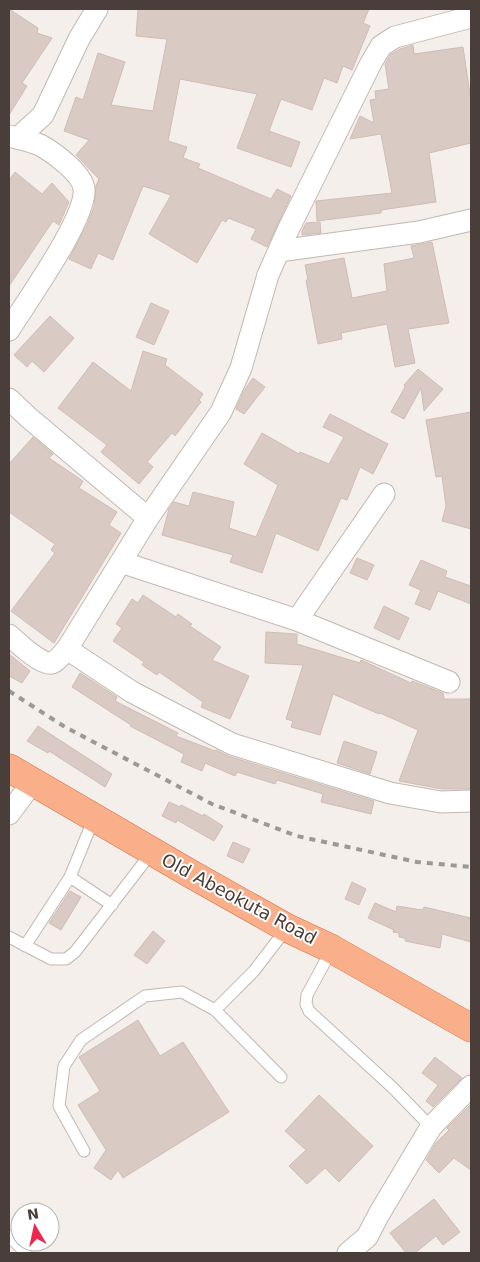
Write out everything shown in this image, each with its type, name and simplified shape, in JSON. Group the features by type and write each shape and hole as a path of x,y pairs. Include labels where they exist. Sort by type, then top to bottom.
{"highway":[{"name":"Old Abeokuta Road","path":"9,768 287,928 332,949 471,1028"}],"street":[{"path":"42,146 42,116 79,39 97,9"},
{"path":"9,635 39,660 48,664 54,662 67,649 148,518 221,412 241,368 268,275 371,62 381,46 396,37 471,17"},
{"path":"13,137 42,116"},
{"path":"9,330 70,233 84,198 85,187 78,174 42,146 13,137"},
{"path":"279,251 419,232 471,220"},
{"path":"9,399 148,518"},
{"path":"297,620 384,494"},
{"path":"121,562 297,620 448,682"},
{"path":"67,649 132,692 232,744 390,793 441,802 471,800"},
{"path":"9,814 32,782"},
{"path":"351,1252 367,1236 378,1214 431,1127 471,1086"}],"lane":[{"path":"25,946 70,877 94,818"},
{"path":"9,936 51,958 66,959 75,952 152,852"},
{"path":"70,877 112,904"},
{"path":"215,1010 254,971 287,928"},
{"path":"332,949 307,995 306,1004 308,1011 393,1088 431,1127"},
{"path":"84,1151 59,1106 64,1066 81,1040 145,996 182,992 215,1010 281,1077"},
{"path":"9,1236 26,1253"}],"building":[{"path":"9,9 38,28 37,33 52,38 22,83 27,86 9,115"},
{"path":"138,9 369,9 363,23 370,26 352,70 343,66 337,83 324,78 312,110 281,99 269,131 300,142 291,167 237,148 257,94 180,79 168,141 187,147 183,158 200,164 198,168 271,199 277,189 291,196 267,247 251,239 256,229 228,218 226,222 222,220 197,263 149,234 171,195 143,186 113,260 98,253 91,269 69,259 94,207 96,186 99,179 76,155 89,140 64,131 76,97 83,100 98,53 125,62 111,105 153,111 167,39 136,36"},
{"path":"413,45 414,54 463,47 471,101 471,143 429,153 436,202 381,210 381,213 317,221 316,201 392,193 381,134 350,139 360,116 374,123 370,100 376,99 375,91 389,89 385,64 390,55 400,49"},
{"path":"15,172 42,194 52,183 69,202 59,225 53,221 9,286 9,180"},
{"path":"320,222 321,233 302,235 306,223"},
{"path":"432,242 449,323 408,329 415,363 395,367 387,324 341,333 342,339 318,344 305,265 344,258 352,298 387,291 384,264 414,258 411,246"},
{"path":"151,303 169,311 154,345 136,337"},
{"path":"50,316 74,338 44,372 32,361 27,367 14,355"},
{"path":"143,351 167,359 165,365 203,394 199,400 201,402 175,436 172,433 147,462 153,467 139,484 101,452 107,445 58,408 93,362 131,391"},
{"path":"418,369 443,389 424,411 421,388 404,419 391,412 405,387 404,385"},
{"path":"253,378 265,387 244,414 236,409 245,389"},
{"path":"471,412 471,529 442,521 446,506 442,476 436,477 426,420"},
{"path":"330,414 388,444 373,474 360,467 347,500 341,498 318,551 276,533 262,573 230,562 233,555 162,535 169,509 174,502 189,506 193,492 234,502 229,528 256,537 278,485 244,464 262,433 299,454 300,452 329,464 344,437 323,427"},
{"path":"33,437 53,454 49,458 83,481 79,488 117,512 109,525 121,533 54,643 11,611 55,553 51,550 55,544 9,512 9,464"},
{"path":"357,558 374,565 367,580 350,573"},
{"path":"421,560 447,571 445,577 471,586 471,604 438,591 430,610 415,604 421,590 409,585"},
{"path":"143,595 176,617 178,614 192,624 190,626 221,647 212,660 249,676 230,719 201,707 203,702 159,672 157,675 142,665 144,662 113,641 122,628 116,624 132,599 138,603"},
{"path":"384,606 409,618 399,640 374,628"},
{"path":"266,632 297,634 297,644 360,663 361,660 411,683 412,681 443,693 444,699 471,699 471,789 442,789 399,781 418,730 333,694 320,735 291,727 293,721 286,719 303,665 265,663"},
{"path":"9,654 30,671 22,683 9,676"},
{"path":"80,673 117,697 115,701 178,733 176,736 228,756 374,801 371,814 321,802 323,794 277,780 275,784 237,772 235,776 205,763 202,771 181,762 184,754 130,726 72,687"},
{"path":"38,726 112,774 105,787 49,751 48,753 27,741"},
{"path":"344,741 377,752 370,774 337,763"},
{"path":"169,802 180,807 181,805 203,816 204,814 223,826 214,841 177,820 176,823 162,816"},
{"path":"233,842 250,849 243,863 227,856"},
{"path":"352,882 366,889 359,905 345,899"},
{"path":"70,891 81,897 61,930 49,923"},
{"path":"375,903 396,912 397,906 422,910 424,907 471,918 471,942 442,934 440,948 405,941 405,938 399,937 399,933 393,932 394,930 368,918"},
{"path":"153,931 165,941 147,964 134,955"},
{"path":"138,1020 160,1056 183,1042 229,1112 123,1178 118,1170 111,1180 94,1168 106,1150 78,1105 100,1091 79,1057"},
{"path":"435,1057 462,1078 433,1107 426,1101 438,1085 422,1073"},
{"path":"319,1095 373,1146 339,1182 325,1168 307,1184 289,1166 306,1150 285,1131"},
{"path":"471,1104 471,1170 454,1158 439,1173 426,1160 436,1143 449,1130 447,1128"},
{"path":"434,1199 460,1232 443,1245 436,1236 415,1253 406,1253 390,1233"}],"railway":[{"path":"9,691 65,727 212,804 297,836 417,862 471,867"}]}
